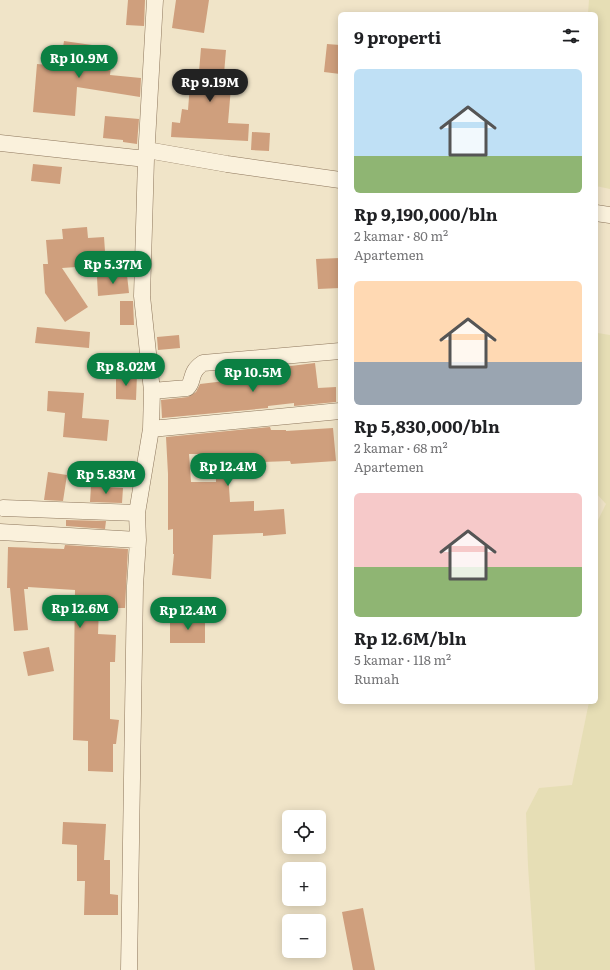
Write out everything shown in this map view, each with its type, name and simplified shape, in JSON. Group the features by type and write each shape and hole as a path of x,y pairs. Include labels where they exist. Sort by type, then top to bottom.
{"street":[{"path":"129,970 135,586 138,540 137,513 151,429 152,391 142,296 155,0"},
{"path":"0,143 147,155 227,164 338,180"},
{"path":"598,213 610,215"},
{"path":"152,391 187,388 190,384 191,376 203,363 338,352"},
{"path":"151,429 338,412"},
{"path":"3,508 137,513"},
{"path":"0,532 138,540"}],"shaded area":[{"path":"589,0 610,0 610,189 598,186 598,12 588,12"},
{"path":"598,333 610,335 610,970 535,970 526,813 539,788 572,785 589,704 598,704 598,520 606,504 598,495"}],"building":[{"path":"128,0 145,0 144,26 126,25"},
{"path":"176,0 209,0 204,33 172,28"},
{"path":"64,41 113,48 110,75 141,78 140,97 77,87 75,116 33,112 37,64 60,66"},
{"path":"327,44 338,45 338,74 324,72"},
{"path":"201,48 226,50 224,74 232,75 228,123 249,124 248,141 171,137 172,122 180,123 182,109 188,110 191,71 199,72"},
{"path":"105,116 139,119 137,144 123,142 123,140 103,138"},
{"path":"252,132 270,133 269,151 251,150"},
{"path":"33,164 62,167 60,184 31,181"},
{"path":"87,227 88,238 104,237 106,265 62,268 88,307 65,322 45,293 43,264 48,264 46,240 63,239 62,229"},
{"path":"338,258 338,288 318,289 316,259"},
{"path":"127,275 129,293 98,296 97,277"},
{"path":"120,301 133,301 134,325 120,325"},
{"path":"37,327 90,332 89,348 35,343"},
{"path":"179,335 180,348 158,350 157,337"},
{"path":"315,363 318,388 336,387 336,402 294,406 294,403 268,406 268,408 162,418 161,400 188,397 196,392 200,384 225,381 224,377 266,373 266,369"},
{"path":"116,374 137,374 136,400 116,399"},
{"path":"48,391 84,393 82,418 109,420 107,441 63,437 65,413 47,411"},
{"path":"270,427 271,430 286,431 333,428 336,461 291,464 290,461 263,462 263,469 228,472 230,502 254,501 254,511 284,509 286,534 263,536 263,533 213,535 211,579 172,575 174,554 173,529 168,530 168,474 166,437","holes":["189,454 216,454 216,482 191,482"]},
{"path":"48,472 67,475 63,501 44,500"},
{"path":"91,486 123,488 122,503 90,502"},
{"path":"66,520 106,521 105,529 66,526"},
{"path":"65,545 128,549 125,608 99,608 98,634 116,635 115,662 110,662 110,719 119,720 116,744 113,744 113,772 88,771 88,741 73,740 75,590 28,587 28,589 24,589 28,630 14,631 10,588 7,588 8,547 64,549"},
{"path":"170,619 205,619 205,643 170,643"},
{"path":"49,647 54,671 28,676 23,652"},
{"path":"63,822 106,824 104,860 110,860 110,894 118,895 118,915 84,915 85,881 77,881 77,845 62,844"},
{"path":"363,908 375,970 353,970 342,912"}]}
